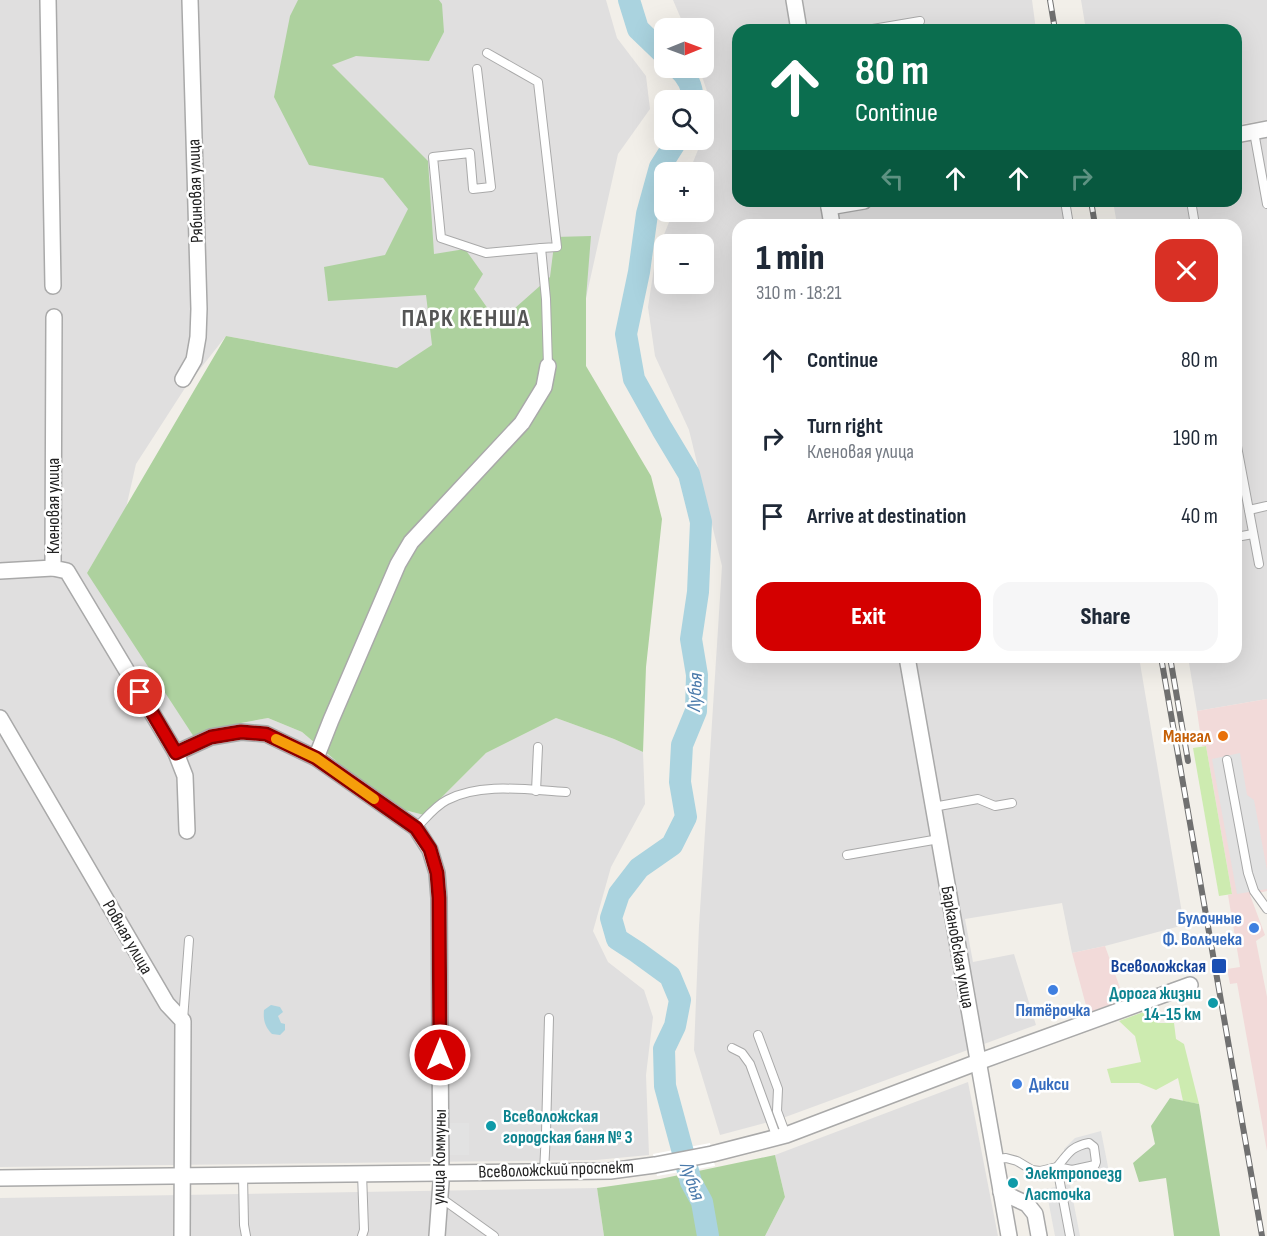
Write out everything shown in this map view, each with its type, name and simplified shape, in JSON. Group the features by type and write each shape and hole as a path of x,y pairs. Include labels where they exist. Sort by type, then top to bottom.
{"street":[{"path":"48,0 53,286"},
{"name":"Рябиновая улица","path":"183,380 194,360 198,338 199,309 190,0"},
{"path":"794,0 798,24"},
{"path":"1242,134 1261,130"},
{"name":"Кленовая улица","path":"54,317 53,568 68,571 176,753 185,776 187,831"},
{"path":"316,758 330,720 398,564 411,542 522,423 544,387 548,366"},
{"path":"0,571 53,568"},
{"name":"Баркановская улица","path":"908,663 1009,1236"},
{"name":"Ровная улица","path":"0,718 167,1004 183,1021"},
{"path":"176,753 211,737 241,732 266,734 316,758 416,828"},
{"name":"улица Коммуны","path":"416,828 430,849 437,873 439,898 441,1173 437,1236"},
{"name":"Всеволожский проспект","path":"0,1178 610,1171 655,1165 781,1137 1190,984"},
{"path":"182,1236 183,1021"},
{"path":"1001,1192 1027,1204 1035,1214 1039,1236"}],"lane":[{"path":"902,24 920,21"},
{"path":"477,69 491,188 473,189 470,153 433,157 441,238 486,253 557,247 538,82 487,53"},
{"path":"1261,130 1267,204"},
{"path":"541,248 546,299 548,366"},
{"path":"1242,473 1259,564"},
{"path":"1249,510 1267,506"},
{"path":"1242,536 1254,534"},
{"path":"536,791 538,747"},
{"path":"1227,760 1248,873 1254,891 1267,909"},
{"path":"416,828 445,801 466,792 494,789 566,792"},
{"path":"933,807 978,799 995,806 1012,803"},
{"path":"847,855 939,839"},
{"path":"183,1021 189,940"},
{"path":"544,1172 549,1018"},
{"path":"758,1035 778,1089 777,1111 781,1137"},
{"path":"732,1048 742,1053 750,1064 781,1137"},
{"path":"995,1159 1006,1158 1017,1161 1032,1170 1058,1167 1072,1170 1095,1165 1094,1146 1089,1143 1077,1146 1058,1167 1070,1236"},
{"path":"362,1236 364,1230 363,1173"},
{"path":"243,1175 246,1236"},
{"path":"440,1197 494,1236"}],"shaded area":[{"path":"0,0 606,0 617,38 646,76 650,109 618,154 586,298 586,367 397,368 226,336 185,388 136,464 126,508 87,573 241,723 268,718 302,732 389,806 424,815 486,753 556,718 643,752 645,804 611,867 593,931 608,962 644,990 653,1017 646,1075 649,1155 596,1160 0,1167"},
{"path":"673,0 1032,0 1035,24 732,24 732,207 1063,207 1065,219 732,219 732,663 1140,663 1184,925 1072,953 1062,903 965,919 973,962 1014,954 1036,1025 780,1119 720,1135 694,1050 699,926 722,566 689,430 655,356 648,307 654,268 654,294 714,294 714,234 664,234 669,222 714,222 714,162 693,162 698,150 714,150 714,90 707,90 702,78 714,78 714,18 681,18"},
{"path":"1081,0 1267,0 1267,120 1242,124 1242,24 1085,24"},
{"path":"1267,134 1267,699 1197,711 1189,663 1242,663 1242,219 1116,219 1114,207 1242,207 1242,143 1249,142 1248,137"},
{"path":"1267,699 1267,891 1250,895 1265,935 1256,941 1267,997 1267,1151 1237,983 1230,984 1227,969 1240,967 1228,895 1232,894 1206,746 1202,746 1197,711"},
{"path":"1240,753 1247,795 1254,800 1267,870 1267,889 1237,894 1212,759"},
{"path":"1105,946 1124,999 1088,1013 1072,953"},
{"path":"968,1082 998,1236 765,1236 785,1197 775,1155"},
{"path":"450,1123 469,1123 469,1155 450,1155"},
{"path":"1101,1131 1109,1172 1070,1183 1064,1149 1075,1138"},
{"path":"1070,1184 1080,1236 1055,1236 1046,1189"},
{"path":"597,1188 604,1236 0,1236 0,1198"}],"green space":[{"path":"298,0 439,0 442,4 444,32 429,61 356,56 332,65 428,161 434,254 465,249 483,274 474,289 498,323 550,277 555,237 591,236 586,298 586,366 651,476 662,519 646,667 643,752 556,718 486,753 424,815 389,806 302,732 268,718 241,723 194,737 87,573 226,336 397,368 432,345 426,295 328,301 324,267 385,255 408,209 383,178 309,165 274,97 290,16"},
{"path":"1206,746 1232,894 1219,896 1193,748"},
{"path":"1146,1011 1158,1023 1174,1023 1176,1039 1184,1044 1199,1104 1183,1101 1178,1078 1156,1090 1139,1083 1111,1083 1107,1069 1141,1062 1135,1036 1119,1021"},
{"path":"1170,1098 1199,1104 1220,1236 1174,1236 1166,1178 1139,1182 1133,1163 1155,1144 1151,1126"},
{"path":"775,1155 785,1197 765,1236 604,1236 597,1188 660,1179"}],"water":[{"path":"271,1005 280,1007 283,1012 278,1016 281,1023 285,1024 285,1030 280,1035 272,1034 265,1023 264,1010"}],"pier":[{"path":"710,1143 715,1166 657,1176 653,1154"}],"waterway":[{"name":"Лубья","path":"629,0 638,29 654,44"},
{"name":"Лубья","path":"686,78 692,90"},
{"name":"Лубья","path":"671,150 660,167 647,214 639,272 626,334 634,379 689,474 701,522 698,592 691,639 697,675 696,711 682,745 680,782 686,817 672,845 639,868 619,894 611,918 617,939 670,976 680,1000 675,1026 664,1049 665,1086 691,1182 702,1202 708,1236"}],"railway":[{"path":"1050,0 1054,24"},
{"path":"1092,207 1094,219"},
{"path":"1162,663 1262,1236"},
{"path":"1171,663 1188,761"}],"slow traffic":[{"path":"276,739 316,758 374,799"}],"place":[{"name":"Мангал","path":"1223,736"},
{"name":"Булочные Ф. Вольчека","path":"1254,928"},
{"name":"Всеволожская","path":"1219,966"},
{"name":"Пятёрочка","path":"1053,990"},
{"name":"Дорога жизни 14-15 км","path":"1213,1003"},
{"name":"Дикси","path":"1017,1084"},
{"name":"Всеволожская городская баня № 3","path":"491,1126"},
{"name":"Электропоезд Ласточка","path":"1013,1183"}],"district":[{"name":"ПАРК КЕНША","path":"466,318"}],"route":[{"path":"140,692 176,753 211,737 241,732 266,734 316,758 416,828 430,849 437,873 440,1055"}]}
